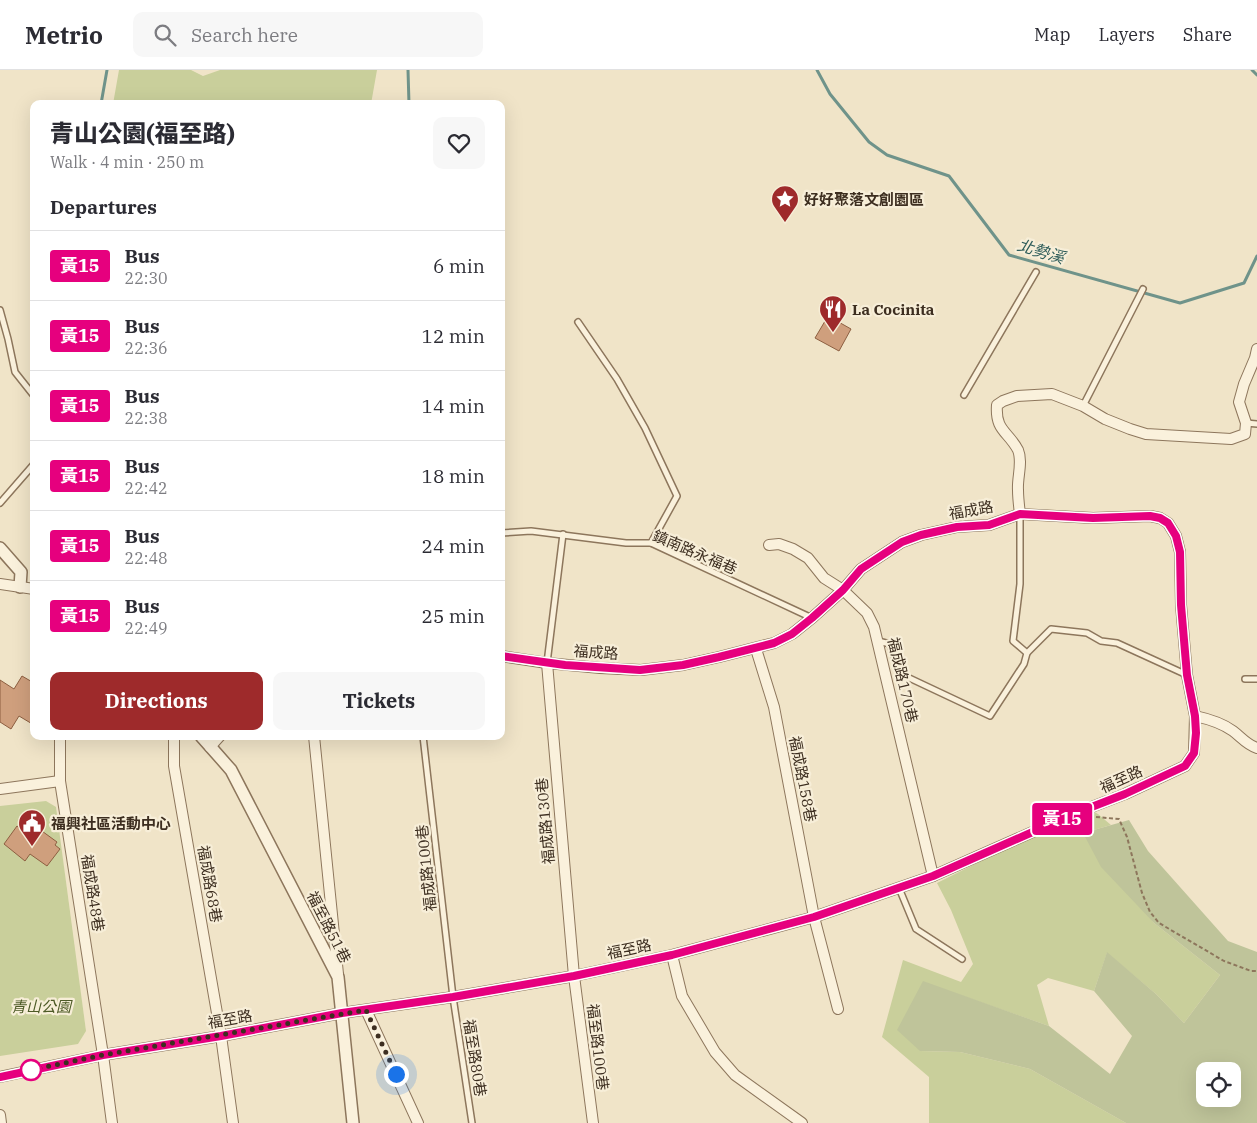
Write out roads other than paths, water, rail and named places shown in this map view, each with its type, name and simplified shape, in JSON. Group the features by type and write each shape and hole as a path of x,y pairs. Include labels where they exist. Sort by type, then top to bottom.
{"street":[{"path":"1020,514 1018,488 1020,471 1019,452 1001,430 996,414 998,405 1003,401 1017,396 1052,394 1083,406 1105,419 1146,434 1231,439 1245,434 1252,423 1239,402 1257,349"},
{"name":"福成路","path":"505,657 547,663 640,670 683,665 756,649 792,634 843,590 861,569 902,542 921,535 957,527 989,525 1020,514 1093,518 1150,516 1160,518 1168,523 1176,536 1180,552 1181,605 1187,675 1195,716"},
{"name":"福成路170巷","path":"769,545 779,544 793,549 808,558 824,578 843,590 867,613 874,627 933,876"},
{"path":"0,548 21,572 20,587"},
{"path":"0,584 30,588"},
{"name":"福成路158巷","path":"756,649 774,707 814,917 838,1009"},
{"name":"福成路130巷","path":"547,663 574,976"},
{"path":"1195,716 1214,720 1224,725 1250,745 1257,748"},
{"name":"福至路","path":"0,1077 103,1055 221,1036 342,1013 453,997 574,976 672,955 814,917 933,876 1071,815 1125,794 1185,766 1194,753 1195,716"},
{"name":"福成路48巷","path":"60,740 60,781 112,1123"},
{"name":"福成路68巷","path":"174,740 174,766 221,1036 233,1123"},
{"name":"福至路51巷","path":"204,740 231,770 338,977"},
{"path":"210,747 216,740"},
{"name":"福至路51巷","path":"314,740 338,977"},
{"path":"0,789 60,781"},
{"path":"672,955 682,996 715,1052 735,1075 802,1123"},
{"name":"福至路100巷","path":"574,976 593,1123"},
{"path":"338,977 353,1123"},
{"path":"366,1010 418,1123"},
{"path":"0,1115 1,1123"}],"lane":[{"path":"964,395 1036,272"},
{"path":"1083,406 1143,289"},
{"path":"0,310 15,372 30,391"},
{"path":"578,322 617,378 645,428 677,496 651,543"},
{"path":"0,503 30,469"},
{"path":"1020,514 1020,584 1013,641 1027,653"},
{"name":"鎮南路永福巷","path":"505,533 531,531 626,543 651,543 812,618"},
{"path":"547,663 563,534"},
{"path":"878,641 890,644 898,668 906,676 990,716 1024,664 1027,653 1052,629 1087,633 1101,641 1117,643 1187,675"},
{"path":"1245,679 1257,679"},
{"name":"福成路100巷","path":"423,740 453,997"},
{"path":"898,888 916,929 962,959"},
{"name":"福至路80巷","path":"453,997 472,1123"}],"waterway":[{"name":"北勢溪","path":"102,100 107,70"},
{"name":"北勢溪","path":"408,70 409,100"},
{"name":"北勢溪","path":"817,70 830,94 869,142 887,155 949,176 1009,255 1180,303 1244,283 1257,256"},
{"path":"1252,70 1257,75"}],"place":[{"name":"好好聚落文創園區","path":"785,223"},
{"name":"La Cocinita","path":"833,333"},
{"name":"福興社區活動中心","path":"32,847"}],"park label":[{"name":"青山公園","path":"41,1006"}]}
